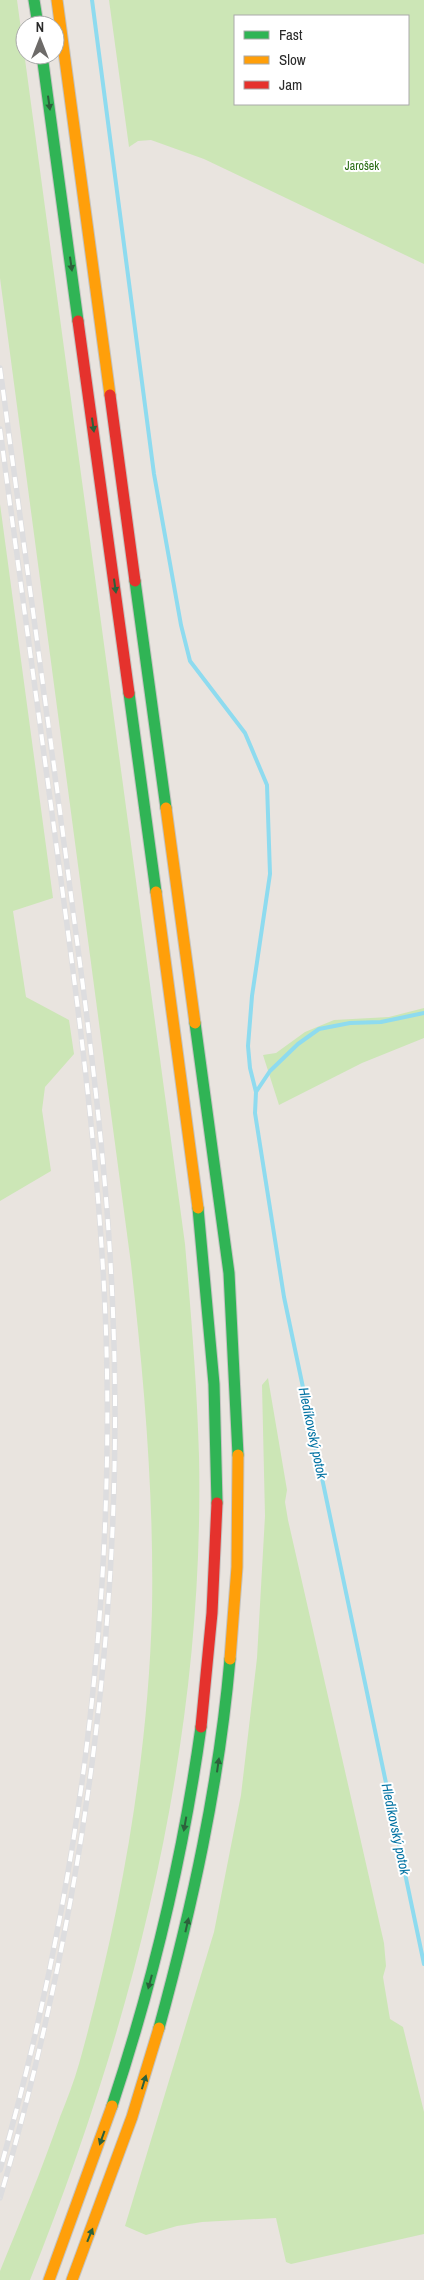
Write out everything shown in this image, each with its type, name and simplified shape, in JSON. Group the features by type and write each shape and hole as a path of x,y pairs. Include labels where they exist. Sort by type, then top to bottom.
{"highway":[{"path":"34,0 36,15"},
{"path":"57,0 228,1263 237,1380 238,1493 235,1609 228,1682 215,1784 202,1857 179,1963 158,2039 111,2182 72,2280"},
{"path":"43,65 193,1166 212,1350 217,1457 215,1555 208,1663 197,1750 177,1872 140,2019 112,2111 49,2280"}],"green space":[{"path":"0,0 17,0 19,15 15,15 15,65 26,65 185,1244 192,1323 199,1456 198,1562 190,1668 176,1773 156,1877 131,1979 102,2081 68,2181 30,2280 0,2280 0,2271 39,2175 75,2077 94,2009 107,1952 129,1839 145,1724 152,1610 152,1566 150,1479 131,1264 0,278"},
{"name":"Jarošek","path":"109,0 424,0 424,264 204,159 151,140 138,141 129,147"},
{"path":"0,504 53,898 13,911 26,997 69,1020 74,1054 45,1087 42,1110 51,1171 0,1201"},
{"path":"424,1008 424,1038 362,1063 279,1105 263,1055 276,1053 305,1032 334,1020 389,1017"},
{"path":"268,1378 287,1490 285,1502 288,1520 384,1943 386,1966 383,1977 390,2019 403,2027 424,2112 424,2234 291,2264 286,2262 276,2218 202,2222 177,2226 146,2235 125,2226 214,1932 241,1795 257,1658 265,1516 262,1385"}],"waterway":[{"path":"92,0 154,474 181,625 190,661 245,733 267,785 270,874 252,996 248,1046 250,1068 256,1092"},
{"name":"Hledíkovský potok","path":"424,1013 381,1022 350,1023 319,1029 298,1044 270,1071 256,1092 255,1113 284,1297 424,1964"}],"railway":[{"path":"0,368 97,1100 112,1290 115,1405 113,1520 106,1635 94,1749 77,1862 56,1975 30,2087 0,2198"},
{"path":"0,429 72,963 91,1121 104,1279 107,1438 104,1544 97,1649 86,1755 70,1860 51,1964 0,2170"}],"traffic: fast":[{"path":"34,0 36,15"},
{"path":"43,65 78,321"},
{"path":"135,581 166,808"},
{"path":"129,693 156,892"},
{"path":"195,1023 229,1273 238,1455"},
{"path":"198,1208 214,1384 217,1503"},
{"path":"159,2028 203,1845 219,1753 230,1659"},
{"path":"112,2106 141,2013 165,1918 176,1871 201,1727"}],"traffic: slow":[{"path":"57,0 110,395"},
{"path":"166,808 195,1023"},
{"path":"156,892 198,1208"},
{"path":"230,1659 237,1567 238,1455"},
{"path":"72,2280 132,2117 159,2028"},
{"path":"49,2280 112,2106"}],"traffic: jam":[{"path":"78,321 129,693"},
{"path":"110,395 135,581"},
{"path":"201,1727 212,1613 217,1503"}]}
